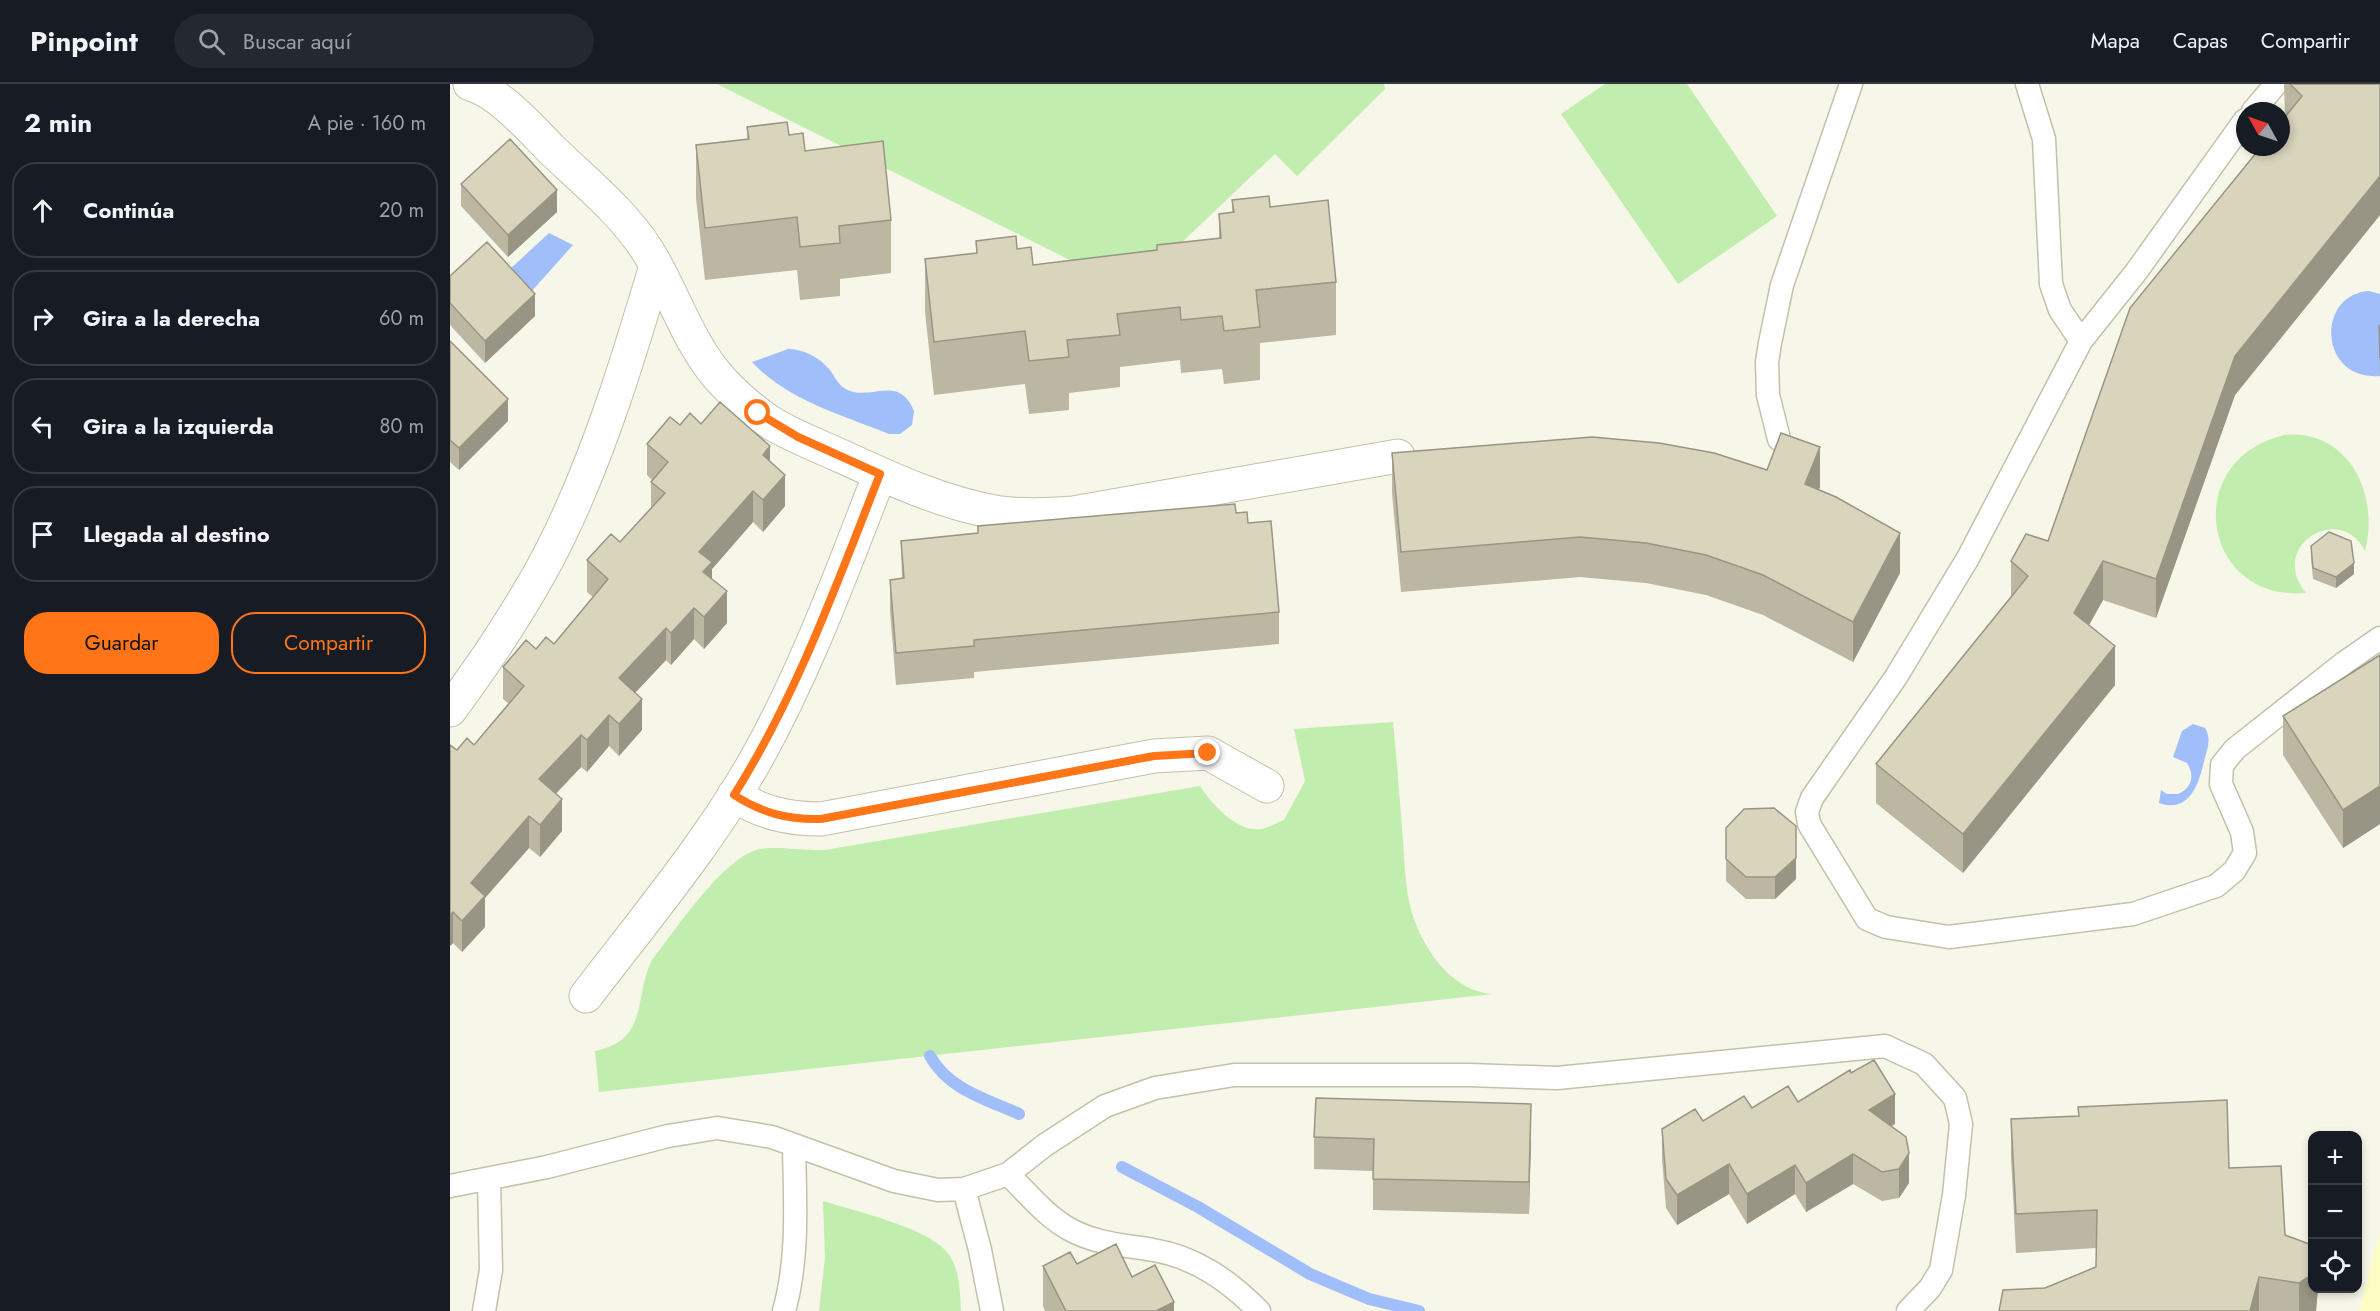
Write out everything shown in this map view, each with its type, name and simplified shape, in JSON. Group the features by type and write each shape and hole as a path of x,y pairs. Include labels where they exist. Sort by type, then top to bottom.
{"street":[{"path":"470,84 491,94 545,142 624,221 656,266 692,340 708,364 737,396 772,423 880,474 960,503 999,512 1039,516 1095,509 1398,456"},
{"path":"450,710 519,609 561,534 603,432 656,266"},
{"path":"586,996 734,795 772,729 812,644 880,474"},
{"path":"734,795 762,810 788,818 821,819 1154,756 1208,753 1267,786"}],"lane":[{"path":"1779,439 1768,395 1767,362 1770,343 1782,285 1851,84"},
{"path":"2027,84 2044,140 2051,284 2060,310 2081,341"},
{"path":"2261,102 2276,84"},
{"path":"2236,133 2136,272 2081,341 1968,558 1896,677 1812,798 1808,812 1809,824 1867,920 1886,927 1949,937 2133,914 2216,886 2234,871 2245,853 2242,832 2221,784 2222,765 2244,742 2343,663 2380,638"},
{"path":"450,1186 489,1180 668,1136 717,1128 772,1137 894,1181 938,1190 964,1189 1008,1174 1054,1139 1105,1106 1155,1088 1234,1075 1469,1075 1557,1078 1885,1046 1924,1064 1955,1098 1961,1124 1954,1195 1941,1270 1930,1288 1908,1311"},
{"path":"784,1311 792,1270 794,1241 794,1146"},
{"path":"1008,1174 1041,1208 1069,1229 1109,1245 1155,1250 1184,1258 1216,1273 1259,1311"},
{"path":"484,1311 490,1270 489,1180"},
{"path":"964,1189 980,1250 992,1311"}],"shaded area":[{"path":"717,84 1384,84 1385,89 1297,176 1275,154 1141,281 1114,282"},
{"path":"1605,84 1687,84 1777,216 1678,284 1561,114"},
{"path":"2284,435 2306,436 2326,442 2342,454 2354,469 2363,487 2368,508 2365,551 2354,537 2340,530 2326,530 2312,536 2301,546 2295,559 2296,575 2306,593 2271,590 2244,576 2225,554 2217,527 2218,498 2229,472 2251,449"},
{"path":"1393,722 1406,880 1414,919 1426,945 1443,968 1466,986 1479,992 1493,994 599,1092 595,1051 612,1045 624,1037 632,1027 652,960 701,896 731,865 746,855 767,848 825,850 1200,786 1218,808 1234,822 1252,829 1261,829 1284,820 1305,781 1294,729"},
{"path":"823,1201 911,1229 941,1246 950,1256 956,1269 961,1311 819,1311 825,1258"}],"sand":[{"path":"2380,1232 2380,1311 2359,1311"}],"water":[{"path":"549,233 573,245 530,293 508,271"},
{"path":"2369,291 2380,294 2380,376 2360,374 2345,365 2335,352 2331,336 2333,321 2340,306 2352,296"},
{"path":"788,349 799,350 816,357 844,388 853,392 891,391 900,393 907,399 914,411 912,425 900,434 889,434 834,413 782,387 752,362"},
{"path":"2193,724 2205,728 2209,740 2199,779 2191,795 2185,801 2169,805 2159,803 2161,790 2167,794 2178,794 2191,781 2191,772 2187,763 2173,757 2182,731"}],"building":[{"path":"2290,84 2380,84 2380,176 2235,356 2156,579 2103,561 2074,613 2115,646 1963,834 1876,764 2028,576 2011,561 2026,534 2048,541 2130,308 2254,156 2290,156 2290,111 2302,96"},
{"path":"787,122 789,135 803,133 805,151 883,141 891,220 839,226 840,243 800,247 797,217 705,228 696,145 749,139 747,127"},
{"path":"510,139 557,190 508,235 461,184"},
{"path":"1269,196 1270,207 1328,200 1336,282 1256,290 1260,327 1224,331 1222,316 1181,320 1180,307 1117,314 1120,335 1067,340 1069,357 1029,361 1025,331 934,342 925,259 977,253 976,241 1016,236 1017,249 1031,247 1033,265 1157,250 1157,245 1221,238 1219,214 1234,212 1232,200"},
{"path":"487,242 535,294 485,341 450,303 450,276"},
{"path":"450,341 508,399 459,448 450,440"},
{"path":"720,402 770,446 763,455 785,475 763,500 753,491 699,552 712,562 703,572 727,591 704,617 694,608 671,633 666,628 619,678 642,699 619,724 609,715 587,740 581,735 539,779 562,799 540,825 529,816 471,883 485,896 462,921 453,912 450,915 450,745 457,750 467,738 474,745 524,686 503,667 526,640 536,649 546,637 554,644 608,579 587,560 611,534 620,542 665,493 651,482 668,462 647,444 670,417 680,425 690,413 701,424"},
{"path":"1781,433 1820,447 1805,484 1836,497 1900,533 1853,622 1763,575 1706,555 1646,543 1580,537 1401,552 1392,453 1592,437 1659,443 1714,453 1767,470"},
{"path":"1235,504 1236,513 1247,512 1248,523 1271,521 1279,612 974,640 974,646 896,653 890,580 904,578 901,541 978,533 978,526"},
{"path":"2329,532 2351,541 2354,563 2336,577 2313,568 2311,546"},
{"path":"2380,655 2380,786 2343,810 2283,716"},
{"path":"1774,808 1796,826 1796,858 1775,877 1746,877 1726,859 1726,828 1744,809"},
{"path":"1874,1060 1895,1094 1869,1110 1906,1137 1909,1153 1899,1169 1882,1172 1853,1154 1806,1183 1795,1165 1747,1194 1729,1164 1677,1195 1666,1179 1662,1129 1695,1109 1703,1121 1744,1096 1752,1108 1788,1086 1798,1102 1850,1070 1851,1073"},
{"path":"1316,1098 1531,1104 1529,1182 1373,1179 1374,1139 1314,1137"},
{"path":"2227,1100 2229,1168 2281,1166 2285,1235 2308,1244 2308,1277 2299,1283 2259,1277 2250,1311 1999,1311 2003,1290 2045,1288 2096,1267 2097,1210 2016,1214 2011,1119 2079,1116 2078,1107"},
{"path":"1116,1244 1132,1277 1155,1265 1174,1302 1156,1311 1066,1311 1043,1266 1070,1252 1077,1264"}],"waterway":[{"path":"930,1056 947,1077 957,1085 1019,1114"},
{"path":"1122,1167 1198,1207 1310,1274 1369,1299 1419,1311"}],"route":[{"path":"758,413 798,437 880,474 812,644 772,729 734,795 762,810 788,818 821,819 1154,756 1208,753"}]}
